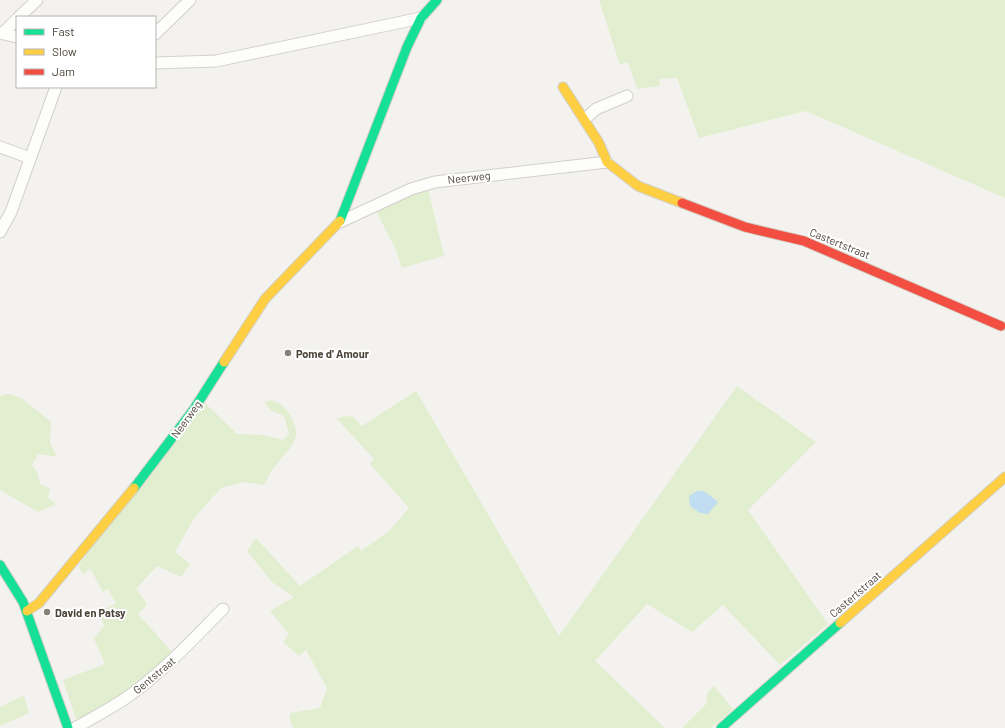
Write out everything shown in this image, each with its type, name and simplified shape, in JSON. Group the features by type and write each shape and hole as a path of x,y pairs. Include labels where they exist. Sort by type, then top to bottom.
{"street":[{"path":"20,16 37,0"},
{"path":"156,33 190,0"},
{"name":"Neerweg","path":"340,222 407,47 421,18 437,0"},
{"path":"156,63 216,60 421,18"},
{"path":"1,33 16,20"},
{"path":"1,33 16,36"},
{"path":"563,87 599,143 607,162"},
{"path":"0,232 11,212 56,88"},
{"path":"585,120 596,109 627,96"},
{"path":"0,147 30,158"},
{"name":"Neerweg","path":"27,611 39,603 127,497 194,409 266,299 340,222 411,189 435,182 607,162"},
{"name":"Castertstraat","path":"607,162 638,186 664,197 745,227 804,241 858,262 1001,326"},
{"name":"Castertstraat","path":"720,728 1005,477"},
{"path":"2,570 18,593 27,611 68,728"},
{"name":"Gentstraat","path":"75,728 126,698 152,678 174,659 223,609"}],"green space":[{"path":"599,0 1005,0 1005,198 806,111 699,138 677,78 659,79 660,86 637,89 628,62 620,65"},
{"path":"428,189 444,256 402,268 396,250 375,209"},
{"path":"737,386 816,442 748,510 828,624 780,665 723,605 692,632 647,604 595,661 665,728 293,728 289,718 291,713 320,708 327,688 306,650 299,656 283,642 289,634 270,611 294,597 272,582 247,551 256,538 300,586 358,546 361,551 389,531 409,508 370,464 374,459 337,419 345,416 353,417 362,426 416,391 559,636"},
{"path":"8,394 20,397 51,422 50,443 57,457 38,454 32,465 37,472 40,484 50,488 48,498 56,504 38,512 0,490 0,396"},
{"path":"272,400 286,409 294,424 296,437 290,449 272,470 264,485 244,482 221,488 195,517 175,552 190,564 181,577 157,566 136,589 146,602 146,606 138,614 173,653 115,698 90,713 76,719 63,680 105,664 94,639 104,626 98,611 116,604 108,589 103,592 90,568 84,575 78,566 204,402 237,434 263,435 283,440 289,434 284,416 272,411 264,402"},
{"path":"714,686 733,709 711,728 682,728 706,704 708,692"},
{"path":"24,695 29,713 0,726 0,707"}],"water":[{"path":"697,491 704,491 718,502 708,514 700,513 690,506 689,496"}],"traffic: fast":[{"path":"340,221 407,47 421,18 437,0"},
{"path":"134,488 194,409 224,362"},
{"path":"0,565 23,602 68,728"},
{"path":"721,728 840,623"}],"traffic: slow":[{"path":"563,87 599,143 607,162 638,186 682,203"},
{"path":"224,362 265,299 340,221"},
{"path":"840,623 1005,477"},
{"path":"27,611 39,603 134,488"}],"traffic: jam":[{"path":"682,203 745,227 804,241 1001,326"}],"place":[{"name":"Pome d' Amour","path":"288,353"},
{"name":"David en Patsy","path":"47,612"}]}
